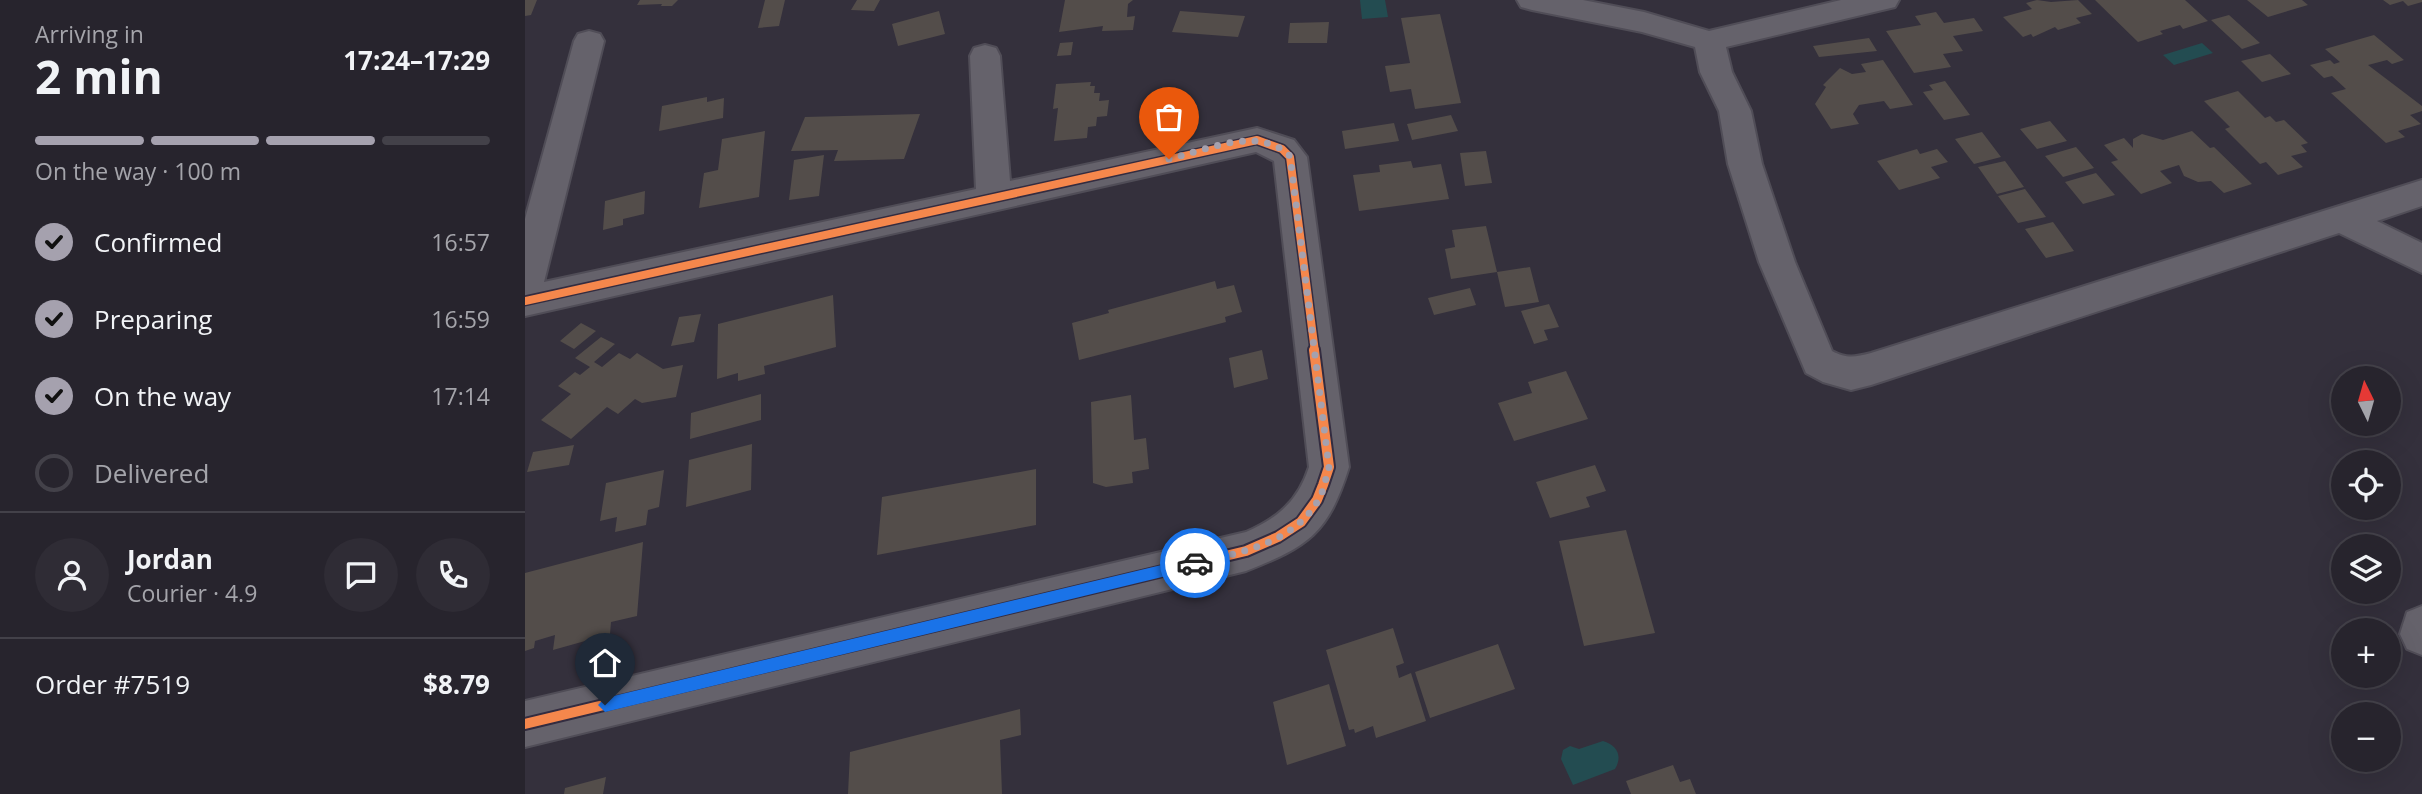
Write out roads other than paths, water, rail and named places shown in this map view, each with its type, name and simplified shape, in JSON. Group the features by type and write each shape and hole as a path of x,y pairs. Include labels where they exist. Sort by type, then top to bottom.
{"street":[{"path":"1532,0 1588,6 1709,41 1884,0"},
{"path":"525,285 589,41"},
{"path":"1709,41 1716,72 1734,111 1745,164 1777,262 1818,362 1836,371 1851,374 1871,369 2422,192"},
{"path":"985,56 994,199"},
{"path":"525,301 1257,140 1270,143 1290,156 1329,467 1321,496 1302,522 1276,540 1246,551 525,724"},
{"path":"2341,218 2422,259"},
{"path":"2422,627 2422,634"}]}
